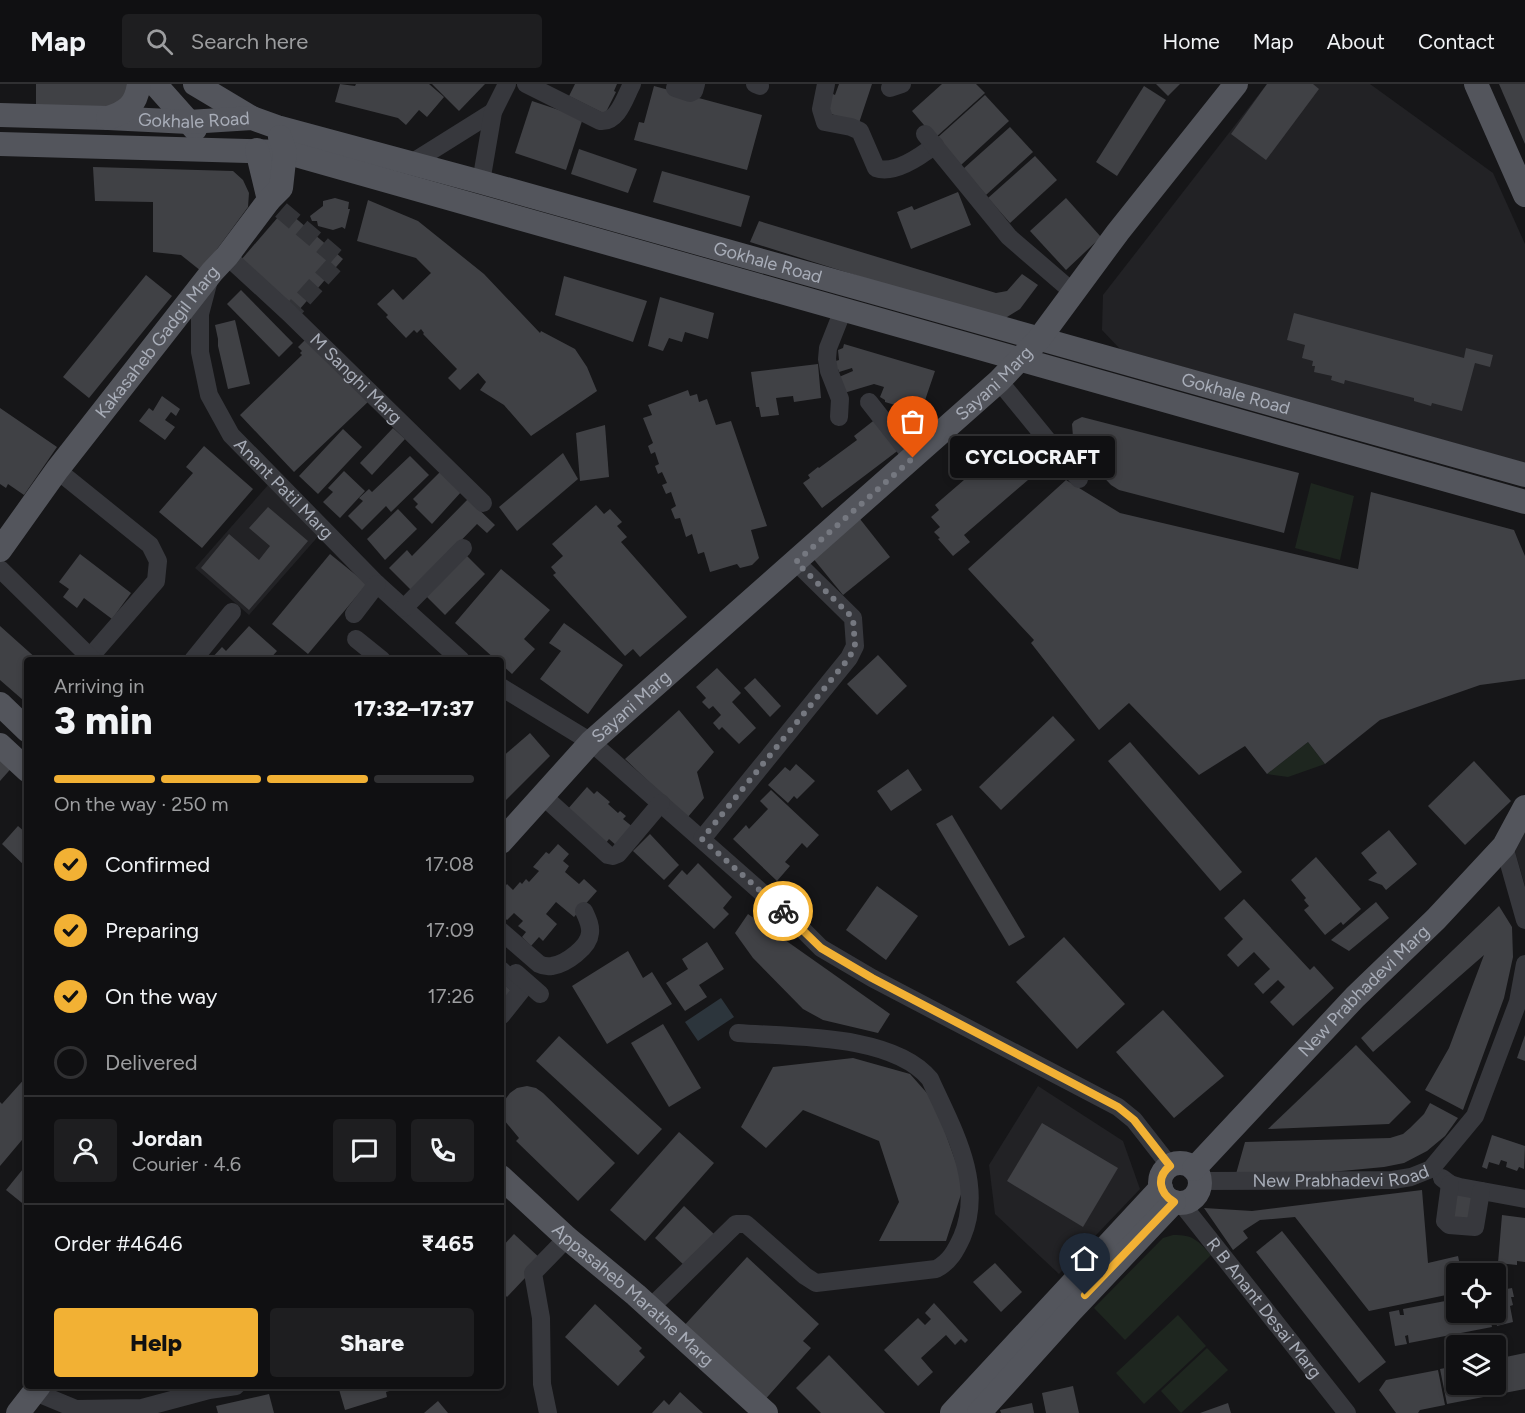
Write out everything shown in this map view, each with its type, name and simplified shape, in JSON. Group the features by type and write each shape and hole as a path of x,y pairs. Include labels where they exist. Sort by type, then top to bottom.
{"main road":[{"path":"108,118 123,113 132,104 139,84"},
{"path":"155,84 211,149"},
{"path":"195,84 252,118"},
{"name":"Sayani Marg","path":"504,839 591,742 999,381 1039,339 1118,232 1236,84"},
{"path":"1476,84 1525,195"},
{"name":"Gokhale Road","path":"0,115 189,122 252,118 277,127 481,182 1525,475"},
{"name":"Kakasaheb Gadgil Marg","path":"0,550 57,470 220,264 275,205 281,188 285,152 277,127"},
{"name":"Gokhale Road","path":"0,144 285,152 1525,502"},
{"path":"257,150 275,205"},
{"path":"0,704 24,727"},
{"path":"0,745 24,767"},
{"name":"New Prabhadevi Marg","path":"952,1413 1172,1198 1193,1198 1199,1187 1197,1175 1355,997 1436,919 1504,846 1525,807"},
{"path":"1170,1166 1183,1163 1197,1175"},
{"name":"New Prabhadevi Marg","path":"1170,1166 1162,1175 1172,1198"},
{"name":"Appasaheb Marathe Marg","path":"504,1180 766,1413"},
{"name":"New Prabhadevi Marg","path":"979,1413 1172,1198"},
{"path":"18,1413 37,1389"}],"street":[{"path":"481,182 493,112 507,84"},
{"path":"526,84 605,122 615,116 632,84"},
{"path":"675,88 690,93 694,91 696,84"},
{"path":"826,84 821,109 825,122 860,131 876,168 890,171 924,154 930,139 1009,237 1074,294"},
{"path":"410,164 493,112"},
{"name":"M Sanghi Marg","path":"220,264 292,310 483,503"},
{"name":"Anant Patil Marg","path":"220,264 200,314 200,352 209,395 231,435 377,584 458,657"},
{"path":"840,417 840,399 829,371 827,359 828,348 843,310"},
{"path":"999,381 1079,479"},
{"path":"869,402 913,458"},
{"path":"57,470 150,544 158,561 156,581 94,657"},
{"path":"404,608 463,548"},
{"path":"702,839 849,658 855,646 853,618 796,562"},
{"path":"0,569 90,657"},
{"path":"354,614 377,584"},
{"path":"195,657 232,612"},
{"path":"356,639 378,657"},
{"path":"504,689 591,742 794,921 821,948 872,978 1118,1107 1134,1120 1170,1166"},
{"path":"543,796 608,855 613,856 618,854 661,804"},
{"path":"1504,846 1525,920"},
{"path":"504,935 539,964 546,967 554,966 562,963 584,946 590,935 589,923 584,911"},
{"path":"504,963 540,994"},
{"name":"New Prabhadevi Road","path":"1197,1175 1393,1180 1411,1177 1431,1169 1475,1116 1484,1097 1521,1002 1525,964"},
{"path":"504,973 521,991 504,1012"},
{"path":"650,1308 736,1224 746,1224 816,1283 936,1269 951,1257 968,1223 970,1196 967,1168 930,1079 920,1067 906,1058 839,1040 738,1033"},
{"path":"1431,1169 1450,1184 1525,1199"},
{"path":"1450,1184 1445,1221 1449,1225 1475,1227 1481,1191"},
{"name":"R B Anant Desai Marg","path":"1172,1198 1347,1413"},
{"path":"548,1413 542,1384 541,1318 533,1273 567,1238"},
{"path":"37,1389 76,1409 142,1408 216,1389"}],"shaded area":[{"path":"1267,84 1370,84 1493,173 1525,244 1525,463 1120,349 1102,330 1103,295"},
{"path":"1311,483 1354,496 1340,560 1295,548"},
{"path":"268,485 322,532 249,615 195,568"},
{"path":"1308,742 1325,764 1288,777 1267,774"},
{"path":"1525,823 1525,886 1512,841"},
{"path":"721,998 734,1017 698,1041 685,1022"},
{"path":"1038,1086 1123,1141 1140,1189 1059,1274 995,1214 989,1165"},
{"path":"1173,1235 1195,1239 1211,1255 1125,1340 1094,1308 1163,1238"},
{"path":"1178,1315 1206,1346 1144,1404 1116,1373"},
{"path":"1207,1348 1228,1370 1181,1413 1161,1391"}],"building":[{"path":"36,84 135,84 128,106 36,108"},
{"path":"340,84 355,86 356,84 429,84 444,97 427,117 419,110 406,125 398,118 335,102"},
{"path":"432,84 485,84 459,111"},
{"path":"575,84 617,84 614,91 616,92 605,114 569,96"},
{"path":"839,84 872,84 859,123 825,112 831,93 835,95"},
{"path":"942,84 976,84 985,93 935,138 912,111"},
{"path":"1156,84 1180,84 1168,96"},
{"path":"1267,84 1313,84 1319,89 1266,160 1231,134"},
{"path":"1499,84 1525,84 1525,144"},
{"path":"654,86 762,115 747,170 634,140 639,122 644,123"},
{"path":"1144,86 1166,100 1117,176 1096,162"},
{"path":"985,95 1009,121 961,165 937,138"},
{"path":"532,101 583,118 566,170 515,153"},
{"path":"1010,127 1033,152 986,195 963,169"},
{"path":"579,149 637,169 628,193 571,174"},
{"path":"1035,156 1057,180 1010,223 988,198"},
{"path":"93,167 233,171 243,180 249,193 248,207 201,271 181,255 153,252 153,202 95,201"},
{"path":"662,171 750,196 741,227 653,202"},
{"path":"958,192 971,225 911,249 897,212 912,206 914,210"},
{"path":"335,198 349,202 348,209 350,209 345,229 342,227 333,230 318,226 317,221 312,221 310,216 323,206 323,201"},
{"path":"1066,198 1101,237 1066,270 1030,231"},
{"path":"368,200 418,221 484,274 540,333 541,331 575,349 587,367 597,391 531,436 504,405 480,390 486,382 478,373 460,390 448,378 457,369 423,334 421,329 417,333 414,330 406,338 377,304 393,289 403,300 431,273 416,258 357,241"},
{"path":"285,209 343,259 299,310 241,260"},
{"path":"759,221 996,293 1007,291 1022,274 1038,285 1020,309 1007,317 992,318 750,242"},
{"path":"146,275 172,296 89,398 63,377"},
{"path":"564,276 647,301 633,342 555,315"},
{"path":"241,290 293,343 279,357 227,304"},
{"path":"660,297 714,313 708,339 685,332 682,342 669,338 663,351 648,346"},
{"path":"1294,313 1464,358 1466,348 1493,355 1490,367 1475,363 1462,411 1432,403 1431,406 1414,401 1414,398 1345,380 1344,384 1331,380 1332,376 1314,372 1313,361 1302,358 1305,345 1287,340"},
{"path":"235,320 250,384 228,389 215,325"},
{"path":"309,336 370,400 294,472 240,415 302,355 298,347"},
{"path":"844,344 935,371 922,409 911,405 910,409 899,406 901,403 897,402 895,405 885,402 880,397 884,387 874,384 844,393 839,377 853,371 852,368 839,372 833,362 839,360 838,350 843,348"},
{"path":"818,364 821,398 794,402 793,396 776,398 779,415 761,417 759,407 756,407 751,372"},
{"path":"688,390 690,396 697,394 699,402 707,399 716,425 731,421 767,526 751,530 759,558 752,565 740,568 737,564 710,572 704,552 698,554 692,534 686,537 680,518 675,519 671,509 676,506 671,492 666,494 662,485 667,483 662,472 658,474 655,466 659,464 655,452 651,454 648,446 653,443 643,418 652,415 648,405"},
{"path":"162,396 180,409 176,416 171,412 165,420 175,427 165,440 139,421 149,408 153,411"},
{"path":"0,408 57,447 24,495 8,484 6,488 0,484"},
{"path":"1082,417 1299,473 1284,533 1119,490 1095,468 1073,437 1072,424"},
{"path":"877,418 900,449 822,508 803,483 810,478 808,475 818,467 857,440 854,436"},
{"path":"605,425 609,477 580,481 576,433"},
{"path":"393,428 405,439 372,475 360,463"},
{"path":"343,429 362,447 318,494 299,476"},
{"path":"204,446 253,489 202,548 159,512 193,473 186,467"},
{"path":"1001,448 1028,480 964,535 970,542 953,556 934,532 940,527 931,517 939,510 935,505"},
{"path":"563,453 578,479 517,531 499,507"},
{"path":"410,456 429,475 391,512 386,506 362,530 348,516 363,501 359,498 369,489 372,492"},
{"path":"442,470 462,491 432,524 415,507 418,504 413,499"},
{"path":"344,471 365,491 340,518 323,502 333,492 328,488"},
{"path":"1066,480 1120,513 1358,569 1371,492 1514,530 1525,556 1525,679 1480,685 1380,720 1325,764 1308,742 1267,774 1245,746 1199,775 1129,703 1099,730 1031,643 1034,640 968,569"},
{"path":"468,499 495,525 487,533 477,524 412,591 389,568 407,550 412,556"},
{"path":"596,505 604,514 610,509 622,522 617,526 627,537 621,542 687,617 640,657 633,649 625,656 553,575 556,573 551,567 563,556 552,544"},
{"path":"268,507 308,541 249,610 201,568 229,534 259,560 270,546 249,528"},
{"path":"398,509 417,529 385,560 367,539"},
{"path":"860,519 890,557 843,595 812,557"},
{"path":"462,551 485,574 445,615 422,592"},
{"path":"80,554 131,593 112,619 84,598 77,608 63,597 69,589 59,582"},
{"path":"330,554 367,584 308,654 272,624"},
{"path":"501,569 550,610 524,639 535,649 512,674 504,667 504,657 493,657 455,623"},
{"path":"564,623 623,665 588,714 540,679 561,651 549,643"},
{"path":"0,626 35,657 24,657 23,700 0,680"},
{"path":"249,626 277,651 272,657 213,657 222,647 226,651"},
{"path":"878,655 907,686 877,715 847,684"},
{"path":"717,668 741,693 732,702 756,728 739,744 722,727 719,730 713,723 721,715 713,706 709,709 702,702 706,698 696,687"},
{"path":"755,678 781,706 770,717 744,688"},
{"path":"679,710 714,752 697,772 704,798 687,818 625,759"},
{"path":"1053,716 1075,740 1001,810 979,787"},
{"path":"530,733 550,756 504,802 504,755"},
{"path":"1130,742 1242,872 1220,891 1108,761"},
{"path":"0,750 15,764 0,781"},
{"path":"1474,761 1511,801 1465,845 1428,806"},
{"path":"796,764 815,781 797,799 794,796 788,803 768,785 785,767 790,771"},
{"path":"908,769 922,790 891,811 877,791"},
{"path":"587,787 594,794 597,791 610,802 608,804 618,813 620,811 626,816 623,819 634,828 618,847 609,839 606,843 567,810"},
{"path":"771,790 819,835 807,848 802,843 785,862 790,866 777,881 733,839 746,825 749,829 768,809 760,801"},
{"path":"952,815 1025,937 1009,946 936,824"},
{"path":"18,826 24,831 24,865 2,844"},
{"path":"1389,830 1417,864 1386,890 1382,885 1368,880 1377,873 1361,853"},
{"path":"650,834 679,865 664,880 633,851"},
{"path":"558,844 569,854 563,861 569,866 565,872 579,884 584,879 597,891 574,917 556,902 546,914 557,924 543,941 539,937 531,946 522,937 526,932 518,926 523,921 514,913 507,920 504,918 504,888 507,884 513,890 526,879 529,882 539,871 533,867 546,852 549,854"},
{"path":"1316,857 1361,909 1343,925 1341,922 1325,935 1304,910 1309,906 1304,900 1306,898 1291,880"},
{"path":"698,863 732,897 723,908 729,914 714,929 668,886 682,870 687,875"},
{"path":"877,886 918,916 886,960 846,930"},
{"path":"1244,899 1310,970 1314,966 1334,988 1293,1026 1270,1002 1285,987 1278,980 1263,994 1254,984 1270,969 1254,952 1238,967 1227,955 1243,939 1224,918"},
{"path":"1376,902 1389,918 1349,951 1331,940"},
{"path":"1499,906 1512,927 1513,957 1504,998 1463,1110 1425,1090 1449,1048 1484,955 1373,1052 1361,1038"},
{"path":"748,914 890,1014 878,1033 823,1020 803,1009 753,958 735,933"},
{"path":"1064,937 1125,1004 1077,1049 1016,982"},
{"path":"707,942 724,969 699,985 707,997 685,1011 666,983 688,969 682,959"},
{"path":"628,951 643,978 652,972 672,1004 607,1044 572,986"},
{"path":"504,985 513,992 506,1001 504,999"},
{"path":"1163,1010 1224,1076 1174,1118 1116,1052"},
{"path":"663,1024 701,1088 669,1107 631,1043"},
{"path":"1525,1035 1525,1061 1517,1058"},
{"path":"559,1036 662,1129 638,1155 536,1061"},
{"path":"1356,1045 1411,1102 1389,1124 1268,1129"},
{"path":"853,1058 910,1074 934,1101 964,1185 946,1241 879,1241 899,1202 879,1141 803,1110 766,1148 741,1127 773,1067"},
{"path":"24,1079 24,1138 0,1166 0,1102 2,1104"},
{"path":"527,1086 543,1093 615,1163 578,1201 516,1141 519,1138 504,1120 504,1101 517,1088"},
{"path":"1430,1103 1458,1118 1445,1136 1427,1151 1404,1163 1384,1167 1234,1181 1245,1142 1390,1138 1403,1134 1410,1128 1424,1114"},
{"path":"1042,1123 1118,1168 1083,1227 1007,1181"},
{"path":"679,1132 714,1163 645,1241 610,1210"},
{"path":"1492,1135 1525,1146 1524,1169 1519,1167 1517,1171 1506,1167 1507,1162 1501,1160 1499,1165 1489,1162 1487,1169 1482,1167"},
{"path":"24,1168 24,1205 6,1190"},
{"path":"1422,1190 1428,1263 1458,1256 1460,1263 1446,1263 1446,1295 1369,1311 1295,1217 1260,1220 1243,1231 1248,1238 1233,1250 1204,1208 1252,1211"},
{"path":"1453,1192 1472,1195 1473,1225 1448,1220"},
{"path":"684,1206 714,1234 685,1266 655,1238"},
{"path":"1502,1215 1525,1218 1525,1262 1517,1261 1517,1265 1498,1263"},
{"path":"1282,1231 1386,1362 1359,1383 1256,1252"},
{"path":"514,1234 542,1260 507,1297 504,1294 504,1245"},
{"path":"747,1257 819,1324 803,1341 811,1348 761,1404 681,1329"},
{"path":"995,1263 1022,1292 1001,1312 973,1282"},
{"path":"1512,1288 1514,1297 1511,1297 1513,1305 1510,1306 1513,1322 1497,1326 1496,1323 1506,1323 1506,1289"},
{"path":"1446,1301 1446,1323 1491,1323 1492,1327 1409,1343 1408,1335 1405,1336 1407,1344 1395,1346 1389,1312 1399,1310 1400,1315 1404,1315 1403,1309"},
{"path":"934,1303 968,1340 965,1343 961,1339 955,1345 946,1335 921,1358 933,1372 918,1386 884,1350 918,1318 925,1325 931,1319 925,1313"},
{"path":"595,1304 642,1348 639,1351 645,1357 618,1386 565,1337"},
{"path":"1525,1353 1525,1389 1506,1393 1506,1357"},
{"path":"829,1355 885,1413 821,1413 796,1388"},
{"path":"1446,1368 1446,1395 1494,1395 1447,1404 1440,1369"},
{"path":"1438,1370 1445,1405 1420,1410 1418,1413 1396,1413 1379,1390 1386,1380"},
{"path":"1073,1386 1079,1413 1046,1413 1042,1393"},
{"path":"339,1389 396,1389 386,1392 387,1397 345,1410"},
{"path":"680,1392 703,1413 652,1413 664,1400 669,1405"},
{"path":"269,1394 274,1413 218,1413 216,1406"},
{"path":"438,1401 448,1413 424,1413"},
{"path":"1032,1403 1034,1413 1001,1413 1000,1410"},
{"path":"1228,1403 1231,1413 1200,1413"}],"tunnel":[{"path":"281,210 336,257 335,264 295,308"}],"way so far":[{"path":"783,911 702,839 849,658 855,646 856,634 853,618 796,562 913,458"}],"place":[{"name":"CYCLOCRAFT","path":"913,458"}],"route":[{"path":"783,911 821,948 872,978 1118,1107 1134,1120 1170,1166 1162,1175 1161,1188 1164,1194 1174,1202 1085,1295"}]}
